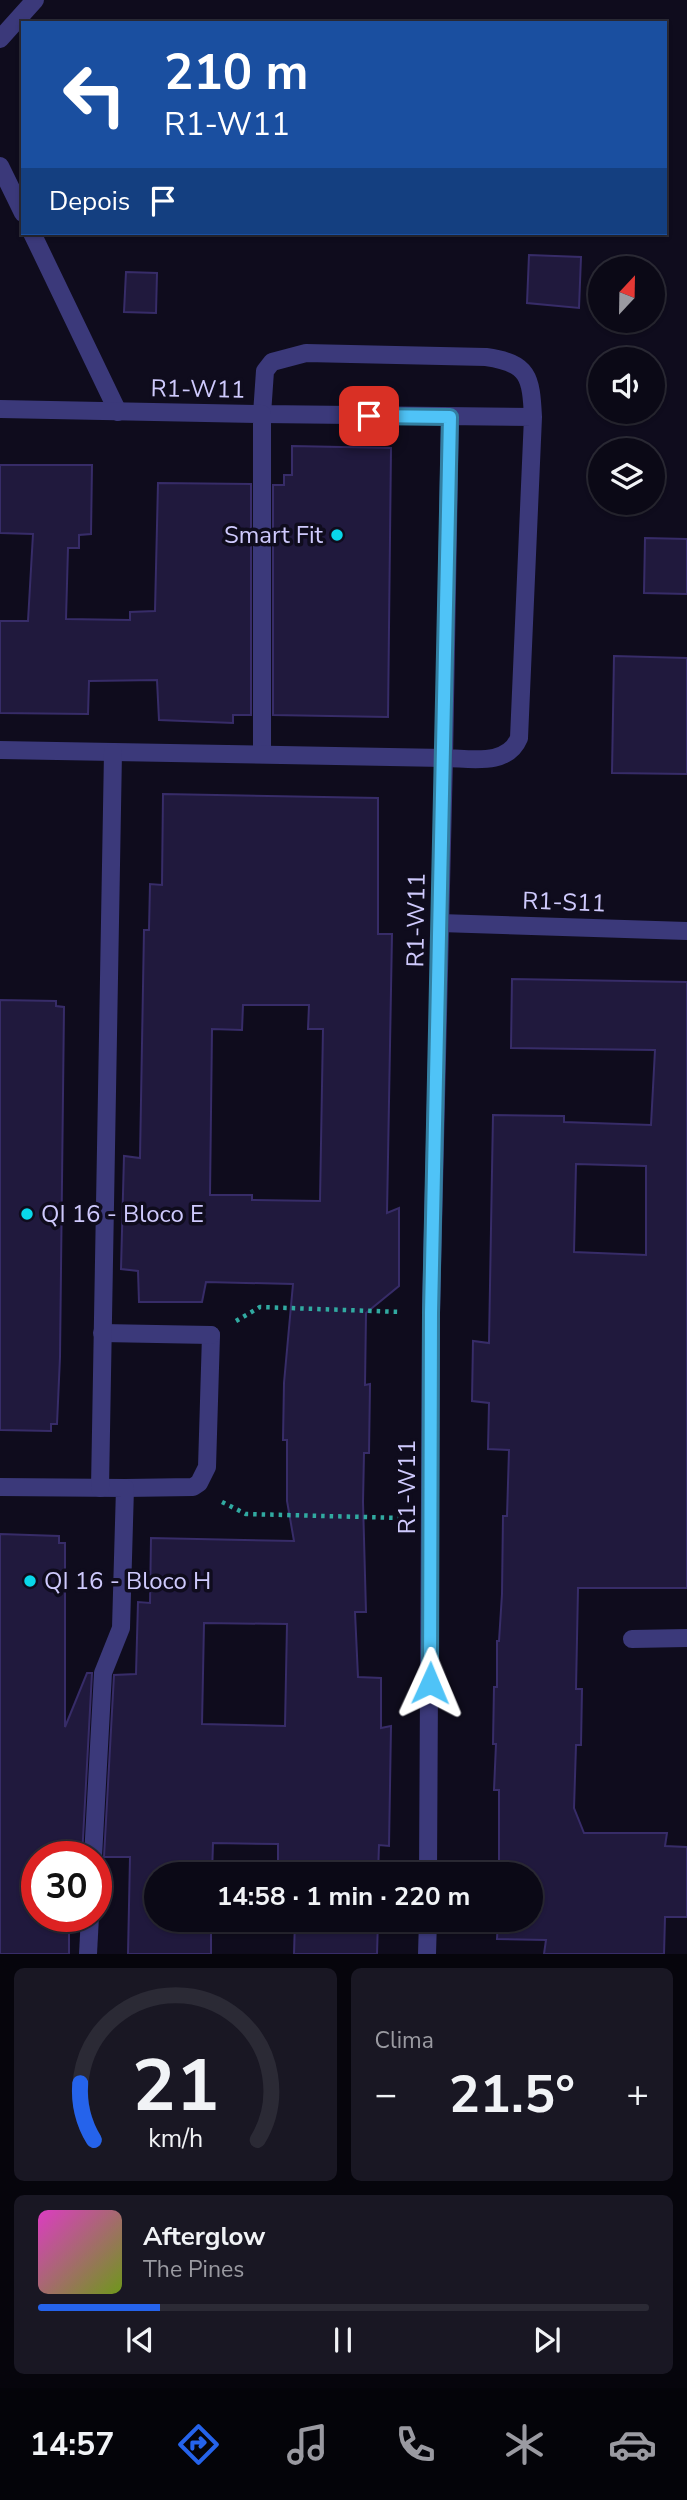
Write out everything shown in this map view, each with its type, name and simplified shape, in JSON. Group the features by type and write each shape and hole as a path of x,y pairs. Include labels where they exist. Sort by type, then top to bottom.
{"street":[{"path":"0,39 35,0"},
{"path":"0,166 21,209"},
{"path":"33,235 118,412"},
{"path":"0,750 503,758 514,750 519,738 533,417 529,378 505,360 306,353 272,362 265,371 262,414 262,753"},
{"name":"R1-W11","path":"0,409 450,417 431,1313 428,1862"},
{"path":"450,417 533,417"},
{"path":"100,1488 113,752"},
{"name":"R1-S11","path":"440,923 687,930"},
{"path":"0,1487 193,1487 199,1483 207,1467 211,1335 102,1333"},
{"path":"94,1841 103,1673 121,1628 125,1488"},
{"path":"632,1639 687,1638"},
{"path":"88,1954 89,1932"},
{"path":"427,1954 428,1932"}],"path":[{"path":"211,1335 260,1307 431,1313"},
{"path":"193,1487 246,1514 432,1519"}],"building":[{"path":"529,255 581,257 579,308 527,303"},
{"path":"126,272 157,273 156,313 124,312"},
{"name":"Smart Fit","path":"292,446 391,448 388,717 273,715 273,485 284,485 284,475 292,475"},
{"path":"0,465 92,465 91,534 79,535 79,548 68,548 66,619 130,620 130,612 155,611 158,483 251,484 251,715 233,715 233,723 159,720 157,680 89,681 88,714 0,713 0,621 28,621 33,534 0,533"},
{"path":"645,538 687,539 687,594 644,593"},
{"path":"614,656 687,658 687,774 612,773"},
{"path":"163,794 378,798 378,934 392,934 387,1213 399,1208 399,1286 366,1313 365,1385 370,1384 369,1453 364,1453 363,1502 366,1612 355,1612 358,1677 381,1678 381,1728 391,1726 389,1846 379,1845 378,1862 278,1862 278,1844 213,1843 212,1862 144,1862 144,1932 211,1932 211,1954 128,1954 130,1857 112,1857 112,1841 105,1841 114,1675 136,1674 138,1602 150,1603 151,1538 294,1541 287,1501 287,1440 283,1440 284,1383 293,1284 206,1282 202,1302 139,1302 138,1271 121,1269 124,1156 140,1158 144,930 149,930 150,884 162,885","holes":["243,1005 309,1005 308,1029 323,1029 320,1201 252,1200 252,1195 210,1195 212,1029 242,1030","204,1623 287,1624 285,1726 202,1724"]},
{"path":"512,979 687,982 687,1588 578,1588 576,1689 582,1689 581,1745 576,1745 574,1808 584,1833 667,1833 665,1846 687,1847 687,1917 665,1917 664,1954 544,1954 546,1940 497,1939 497,1932 543,1932 543,1862 499,1862 499,1790 494,1790 494,1687 497,1687 503,1516 507,1516 509,1450 488,1449 489,1403 472,1401 473,1341 489,1343 493,1115 564,1116 564,1122 651,1125 655,1050 511,1048","holes":["576,1164 646,1166 646,1255 574,1252"]},
{"name":"QI 16 - Bloco E","path":"0,1000 56,1001 56,1006 64,1007 60,1357 57,1424 51,1424 51,1431 0,1430"},
{"path":"0,1534 59,1536 59,1543 65,1543 65,1727 87,1673 92,1673 83,1841 21,1841 21,1932 69,1932 69,1954 0,1954"},
{"path":"295,1932 378,1932 377,1954 294,1954"}],"place":[{"name":"Smart Fit","path":"337,535"},
{"name":"QI 16 - Bloco E","path":"27,1214"},
{"name":"QI 16 - Bloco H","path":"30,1581"}],"route":[{"path":"369,416 450,417 431,1313 430,1683"}]}
